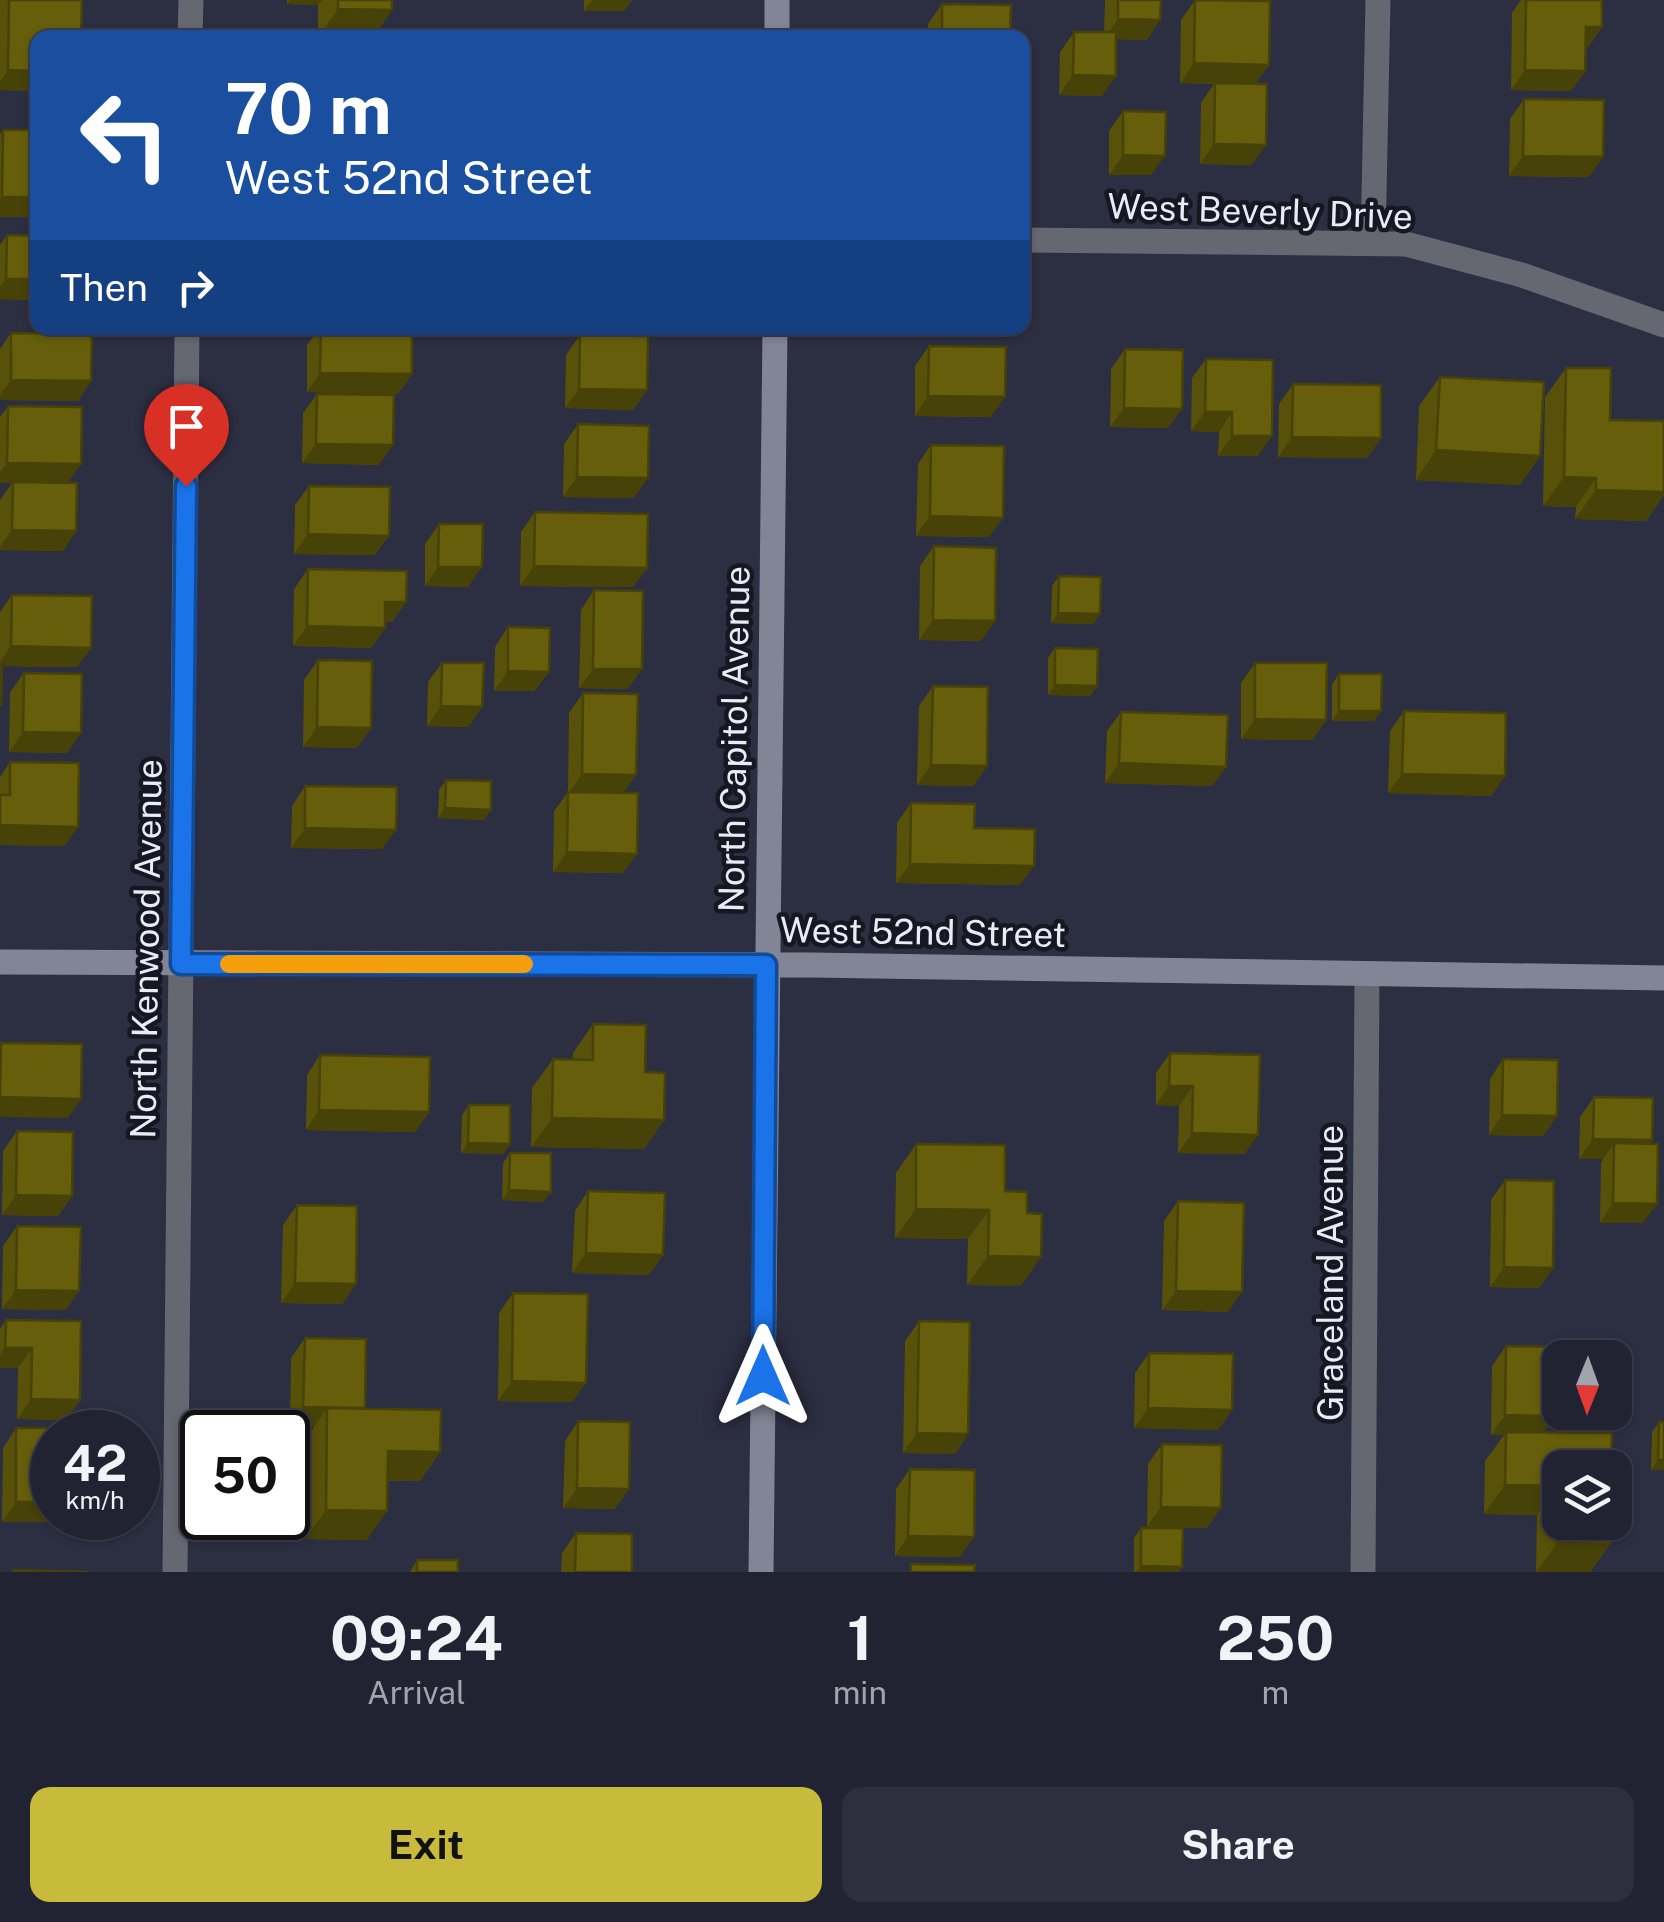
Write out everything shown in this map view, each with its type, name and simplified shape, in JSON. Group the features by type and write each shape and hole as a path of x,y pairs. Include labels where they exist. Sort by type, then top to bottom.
{"street":[{"path":"190,30 191,0"},
{"path":"776,30 777,0"},
{"path":"1374,242 1378,0"},
{"name":"West Beverly Drive","path":"1030,240 1406,244 1522,275 1664,326"},
{"name":"North Kenwood Avenue","path":"176,1572 188,335"},
{"name":"North Capitol Avenue","path":"762,1572 775,335"},
{"name":"West 52nd Street","path":"0,962 766,965 1664,978"},
{"name":"Graceland Avenue","path":"1363,1572 1367,975"}],"building":[{"path":"9,0 82,0 81,30 30,30 30,71 8,70"},
{"path":"338,0 392,0 392,10 338,9"},
{"path":"1118,0 1161,0 1160,20 1118,19"},
{"path":"1195,0 1270,1 1269,65 1194,63"},
{"path":"1526,0 1602,0 1602,27 1586,27 1585,71 1525,70"},
{"path":"942,4 1011,5 1010,30 942,30"},
{"path":"1074,32 1116,32 1116,76 1073,75"},
{"path":"1215,83 1267,84 1266,145 1214,144"},
{"path":"1524,99 1604,100 1603,157 1523,156"},
{"path":"1123,111 1166,112 1165,156 1123,155"},
{"path":"3,130 30,130 30,197 2,197"},
{"path":"7,235 30,236 30,279 6,279"},
{"path":"11,333 92,335 91,381 11,380"},
{"path":"321,335 412,335 412,374 320,373"},
{"path":"580,335 648,336 647,390 579,389"},
{"path":"929,346 1006,347 1005,397 928,396"},
{"path":"1125,349 1183,350 1182,409 1124,408"},
{"path":"1206,359 1273,360 1272,436 1232,436 1232,412 1205,412"},
{"path":"1566,368 1611,368 1610,420 1664,421 1664,492 1596,490 1596,478 1564,477"},
{"path":"1440,377 1544,382 1540,456 1436,450"},
{"path":"1293,384 1381,385 1381,438 1292,437"},
{"path":"317,394 394,395 393,445 316,444"},
{"path":"8,406 82,407 81,464 7,463"},
{"path":"578,424 649,426 648,478 577,477"},
{"path":"931,445 1004,446 1003,518 930,516"},
{"path":"13,482 77,483 76,531 12,530"},
{"path":"309,486 390,487 389,536 308,534"},
{"path":"535,512 648,514 647,568 534,566"},
{"path":"439,524 483,524 482,567 438,567"},
{"path":"934,546 996,548 995,621 933,620"},
{"path":"308,569 407,571 406,602 385,602 385,628 307,626"},
{"path":"1059,576 1101,577 1100,614 1058,613"},
{"path":"594,590 643,591 642,669 593,669"},
{"path":"12,595 92,596 91,648 11,646"},
{"path":"508,627 550,628 549,672 508,671"},
{"path":"1055,648 1098,649 1097,686 1055,685"},
{"path":"318,660 372,661 371,728 317,727"},
{"path":"442,663 484,663 482,707 441,706"},
{"path":"1255,663 1327,663 1326,720 1255,719"},
{"path":"24,673 82,674 81,733 23,732"},
{"path":"1339,674 1382,674 1381,711 1339,711"},
{"path":"933,686 988,687 987,766 931,765"},
{"path":"583,693 638,694 636,775 582,774"},
{"path":"1404,711 1506,713 1505,776 1402,774"},
{"path":"1121,712 1228,715 1226,767 1119,763"},
{"path":"10,762 79,763 78,827 0,825 0,795 10,795"},
{"path":"446,780 491,781 491,810 445,808"},
{"path":"305,786 397,787 396,830 305,828"},
{"path":"568,792 638,793 637,854 567,852"},
{"path":"911,803 975,804 974,828 1035,829 1034,866 910,864"},
{"path":"593,1024 646,1025 645,1072 665,1073 664,1120 552,1118 553,1059 593,1060"},
{"path":"1,1043 82,1044 81,1099 0,1097"},
{"path":"1170,1053 1260,1055 1258,1135 1192,1133 1193,1086 1169,1086"},
{"path":"320,1055 430,1057 429,1112 319,1110"},
{"path":"1503,1059 1558,1060 1557,1116 1502,1115"},
{"path":"1594,1097 1653,1098 1652,1140 1593,1139"},
{"path":"469,1105 510,1105 510,1144 468,1143"},
{"path":"17,1131 73,1132 72,1196 16,1195"},
{"path":"1614,1143 1658,1144 1657,1204 1613,1203"},
{"path":"916,1144 1005,1145 1005,1191 1027,1192 1027,1213 1042,1214 1041,1257 988,1256 989,1210 916,1209"},
{"path":"510,1153 551,1153 551,1192 509,1190"},
{"path":"1505,1180 1554,1181 1553,1268 1504,1267"},
{"path":"588,1191 665,1193 663,1255 586,1253"},
{"path":"1178,1201 1244,1203 1242,1292 1176,1291"},
{"path":"297,1205 357,1206 356,1284 295,1283"},
{"path":"17,1226 81,1227 79,1291 16,1290"},
{"path":"513,1293 588,1294 586,1383 512,1381"},
{"path":"6,1320 81,1321 80,1400 31,1399 32,1348 5,1348"},
{"path":"919,1321 970,1322 968,1434 917,1433"},
{"path":"305,1338 366,1339 365,1408 303,1407"},
{"path":"1506,1346 1542,1347 1542,1416 1505,1415"},
{"path":"1149,1353 1233,1354 1232,1410 1148,1408"},
{"path":"327,1408 441,1410 440,1452 388,1451 387,1511 326,1510"},
{"path":"578,1421 630,1422 629,1489 577,1488"},
{"path":"1659,1422 1664,1422 1664,1460 1658,1460"},
{"path":"16,1428 30,1428 30,1502 16,1502"},
{"path":"1506,1432 1612,1433 1612,1450 1542,1450 1542,1486 1505,1485"},
{"path":"1162,1444 1222,1445 1221,1508 1161,1507"},
{"path":"910,1469 975,1470 974,1537 908,1536"},
{"path":"1141,1528 1183,1528 1182,1567 1141,1566"},
{"path":"576,1533 632,1534 632,1572 575,1572"},
{"path":"1557,1540 1610,1540 1610,1544"},
{"path":"417,1560 458,1560 458,1572 417,1572"},
{"path":"911,1564 975,1565 974,1572 911,1572"},
{"path":"13,1570 89,1572 13,1572"}],"slow traffic":[{"path":"229,964 524,964"}],"route":[{"path":"186,486 181,964 766,965 763,1376"}]}
